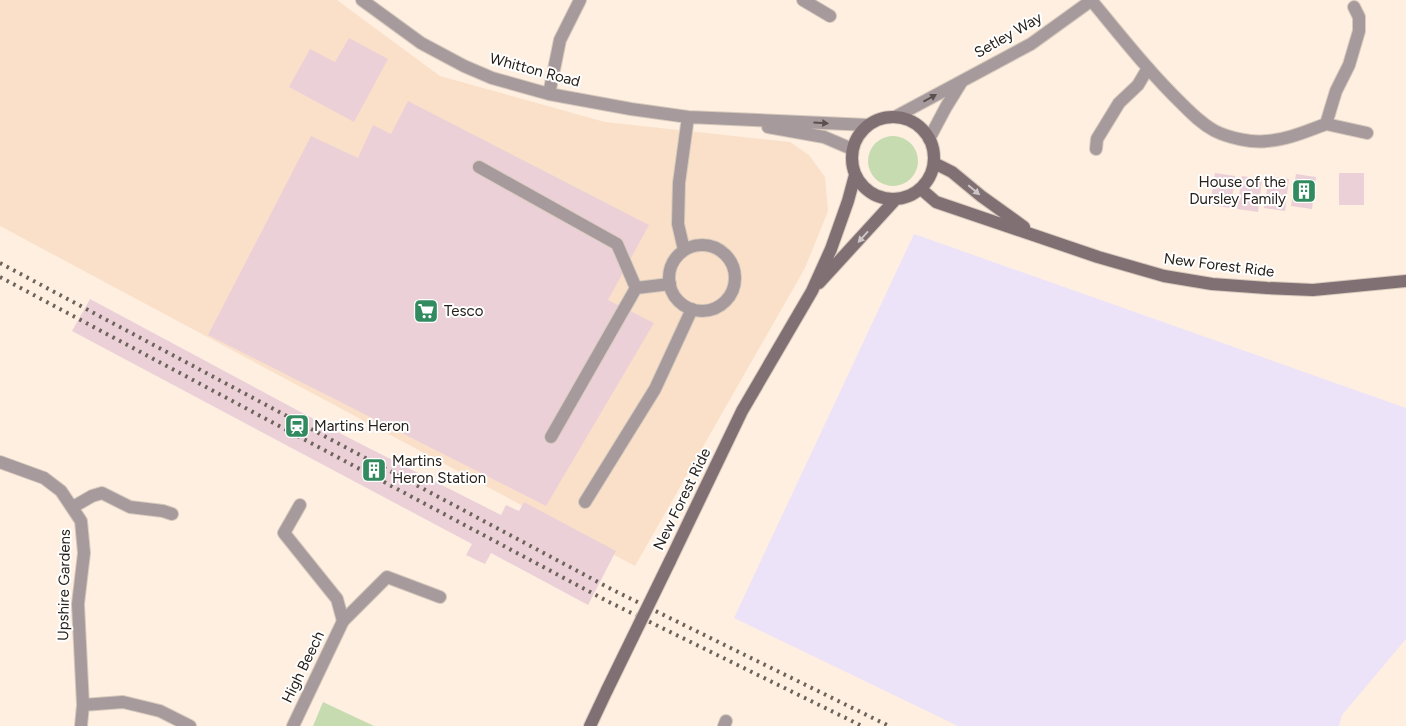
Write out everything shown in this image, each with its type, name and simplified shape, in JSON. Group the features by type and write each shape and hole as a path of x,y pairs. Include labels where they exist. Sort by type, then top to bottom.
{"main road":[{"path":"852,149 861,131 868,125 886,117 909,120 921,128 930,138 934,150 934,163 930,177 922,189"},
{"name":"New Forest Ride","path":"590,726 742,411 812,291 831,249 848,201 855,176 851,162 852,149"},
{"name":"New Forest Ride","path":"934,163 952,172 981,196 1034,234"},
{"path":"855,176 871,194 883,199 895,200"},
{"name":"New Forest Ride","path":"812,291 895,200 910,196 922,189 936,202 1098,257 1164,276 1212,284 1313,290 1406,281"}],"street":[{"name":"Whitton Road","path":"362,0 421,43 464,66 492,78 549,94 688,117 868,125"},
{"path":"549,94 560,40 580,0"},
{"path":"802,0 830,16"},
{"path":"1091,0 1158,81 1199,120 1215,131 1256,141 1267,141 1326,124 1367,133"},
{"name":"Setley Way","path":"895,117 1031,44 1091,0"},
{"path":"1326,124 1336,91 1349,65 1359,31 1359,17 1354,7"},
{"path":"1096,149 1097,139 1119,103 1138,85 1148,68"},
{"name":"Setley Way","path":"930,138 946,107 964,79"},
{"path":"684,250 678,224 679,182 688,117"},
{"name":"Whitton Road","path":"720,117 824,137 852,149"},
{"path":"480,167 617,244 636,288"},
{"path":"694,245 716,247 729,258 735,273 733,290 724,303 714,309 703,311 692,309 678,300 670,284 669,274 676,257 694,245"},
{"path":"636,288 670,284"},
{"path":"551,437 636,288"},
{"path":"586,502 655,389 692,309"},
{"name":"Upshire Gardens","path":"0,462 44,478 61,491 82,521 84,554 78,604 83,705 81,726"},
{"name":"Upshire Gardens","path":"73,507 92,496 102,493 130,507 172,514"},
{"path":"300,506 284,533 337,599 343,621"},
{"name":"High Beech","path":"293,726 343,621 387,577 440,597"},
{"path":"83,705 123,702 160,711 190,726"}],"shaded area":[{"path":"0,0 337,0 440,76 605,122 790,142 809,155 825,177 828,211 805,268 635,566 0,226"},
{"path":"914,234 1406,408 1406,639 1342,715 1339,726 958,726 734,618"}],"green space":[{"path":"893,136 903,138 911,143 916,151 918,161 916,171 911,179 903,184 893,186 883,184 875,179 870,171 868,161 870,151 875,143 883,138"},
{"path":"323,702 374,726 313,726"}],"building":[{"path":"349,38 388,59 354,122 289,87 310,49 335,62"},
{"name":"Tesco","path":"408,101 649,225 608,300 654,323 546,506 208,335 311,136 358,158 373,125 391,134"},
{"path":"1215,173 1235,176 1231,208 1210,205"},
{"path":"1339,173 1364,173 1364,205 1339,205"},
{"name":"House of the Dursley Family","path":"1296,174 1316,177 1312,209 1291,206"},
{"path":"1242,176 1262,179 1258,212 1237,209"},
{"path":"1269,176 1289,179 1285,211 1264,208"},
{"name":"Martins Heron Station","path":"90,299 351,439 501,515 506,505 519,511 524,502 616,551 588,605 491,553 485,564 466,555 472,544 72,331"}],"railway":[{"path":"0,263 613,590 889,726"},
{"path":"0,277 607,601 862,726"}],"place":[{"name":"House of the Dursley Family","path":"1304,191"},
{"name":"Tesco","path":"426,311"},
{"name":"Martins Heron","path":"297,426"},
{"name":"Martins Heron Station","path":"374,470"}]}
